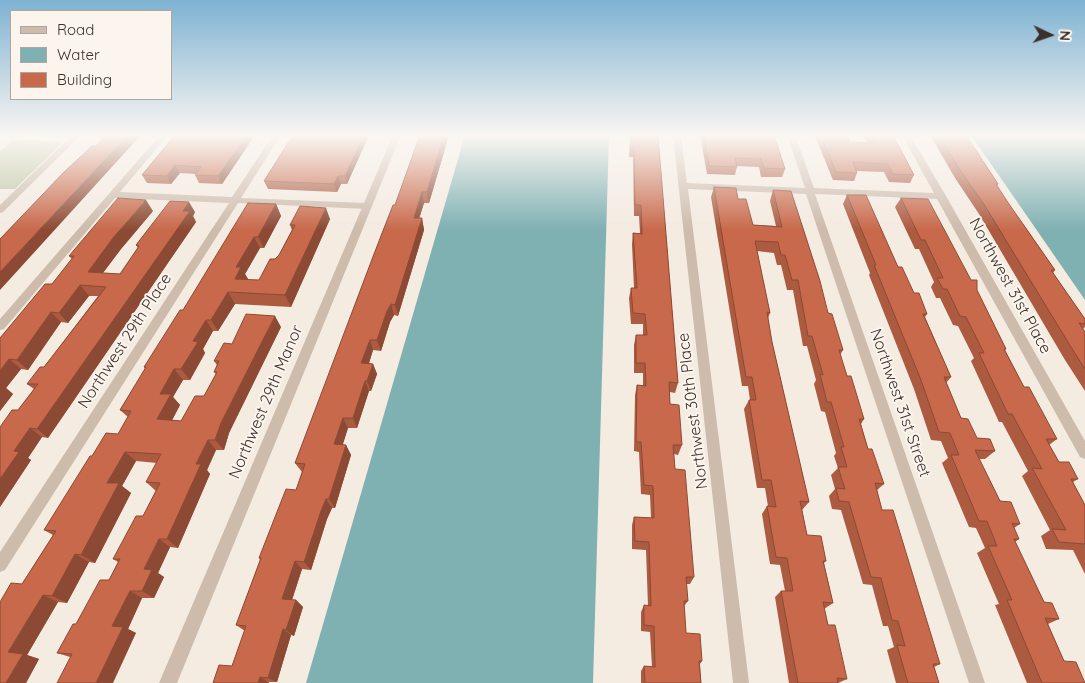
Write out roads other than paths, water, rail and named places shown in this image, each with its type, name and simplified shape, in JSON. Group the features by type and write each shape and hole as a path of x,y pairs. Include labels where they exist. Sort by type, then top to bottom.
{"street":[{"path":"0,210 44,167"},
{"path":"0,326 137,167"},
{"name":"Northwest 29th Place","path":"0,565 256,167"},
{"name":"Northwest 29th Manor","path":"168,683 383,167"},
{"name":"Northwest 30th Place","path":"681,167 741,683"},
{"name":"Northwest 31st Street","path":"802,167 977,683"},
{"name":"Northwest 31st Place","path":"925,167 1085,453"},
{"path":"683,186 941,196"},
{"path":"114,195 367,206"}],"water":[{"path":"456,167 608,167 593,683 306,683"},
{"path":"993,167 1085,167 1085,300"}]}
